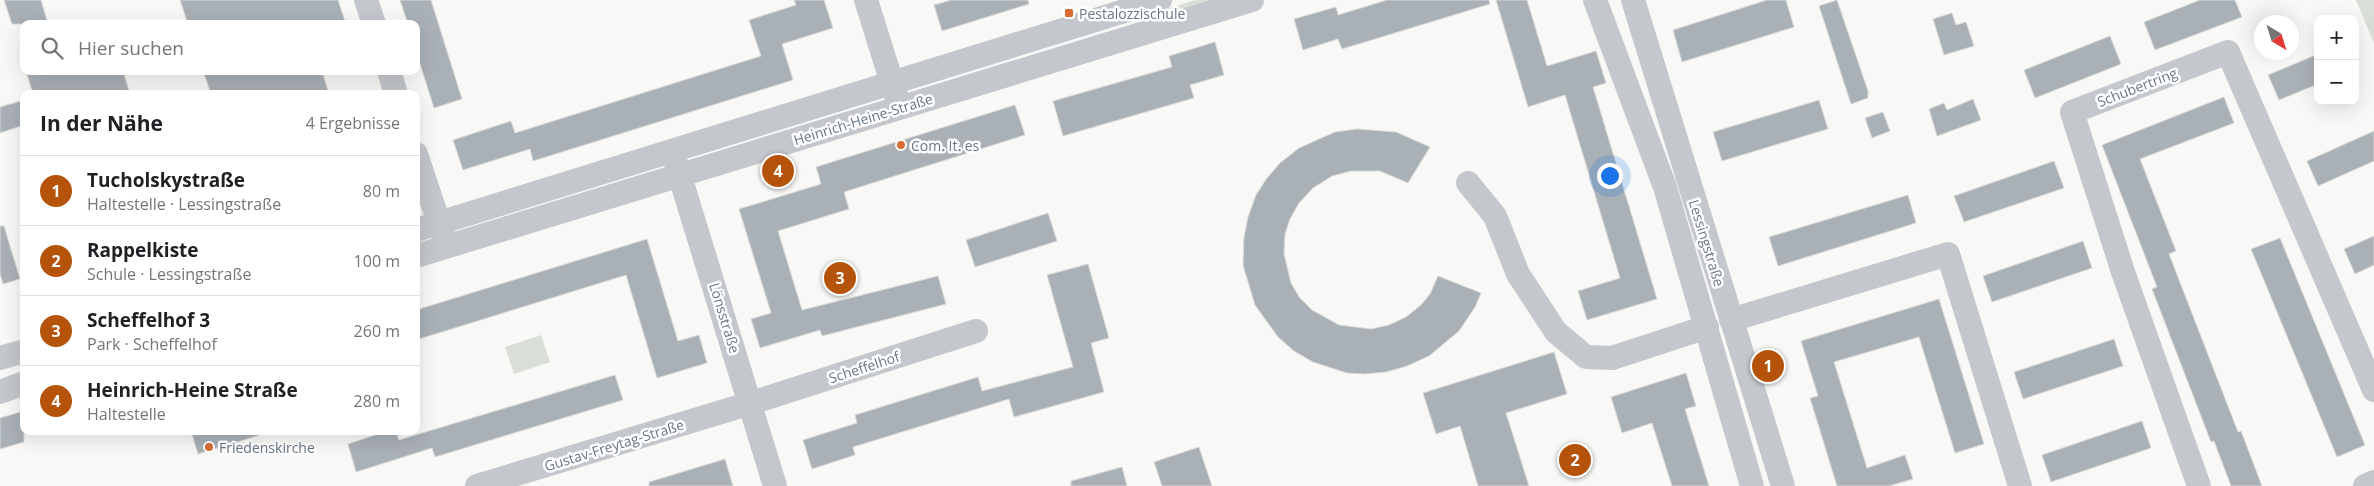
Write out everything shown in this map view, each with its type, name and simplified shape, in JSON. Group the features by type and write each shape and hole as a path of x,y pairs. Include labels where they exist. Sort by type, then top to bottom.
{"street":[{"path":"366,0 373,20"},
{"path":"866,0 900,108"},
{"name":"Heinrich-Heine-Straße","path":"420,229 1160,0"},
{"name":"Heinrich-Heine-Straße","path":"420,255 1252,0"},
{"name":"Lessingstraße","path":"1595,0 1665,188 1752,486"},
{"name":"Lessingstraße","path":"1634,0 1783,486"},
{"name":"Schubertring","path":"2199,486 2123,272 2072,112 2228,52 2374,390"},
{"path":"390,75 395,90"},
{"name":"Lönsstraße","path":"673,151 775,486"},
{"path":"420,166 447,247"},
{"path":"1468,183 1495,216 1518,274 1556,332 1586,356 1612,358 1706,327"},
{"path":"1731,320 1948,254 2020,486"},
{"name":"Scheffelhof","path":"751,403 976,331"},
{"path":"0,358 20,352"},
{"path":"0,392 20,384"},
{"name":"Gustav-Freytag-Straße","path":"476,486 751,403"},
{"path":"2365,486 2374,482"}],"shaded area":[{"path":"1195,0 1214,0 1154,19 1152,14"},
{"path":"2356,0 2374,0 2374,43"},
{"path":"541,335 550,362 514,374 505,347"}],"building":[{"path":"4,0 41,0 47,20 20,20 20,24 12,24"},
{"path":"180,0 338,0 345,20 187,20"},
{"path":"400,0 431,0 462,99 434,108 420,64 420,20 407,20"},
{"path":"794,0 824,0 833,28 782,44 793,80 533,161 530,149 463,170 453,140 511,121 515,133 761,56 749,20 796,5"},
{"path":"951,0 1028,0 1029,4 942,31 934,5"},
{"path":"1387,0 1489,0 1490,4 1342,49 1338,39 1303,50 1294,19 1336,7 1338,15"},
{"path":"1496,0 1527,0 1547,66 1596,51 1606,83 1593,87 1657,299 1587,320 1578,291 1620,278 1565,95 1528,107"},
{"path":"1767,0 1786,0 1794,27 1682,62 1673,30"},
{"path":"1837,0 1868,91 1868,98 1851,104 1819,6"},
{"path":"2200,0 2235,0 2242,17 2155,50 2144,22"},
{"path":"1952,13 1956,25 1966,22 1974,46 1944,55 1933,19"},
{"path":"2110,36 2121,64 2035,98 2024,70"},
{"path":"1215,42 1224,75 1190,85 1194,98 1063,136 1053,101 1172,67 1169,56"},
{"path":"2314,56 2314,86 2279,100 2268,75"},
{"path":"27,75 124,75 129,90 32,90"},
{"path":"204,75 323,75 328,90 210,90"},
{"path":"2224,97 2234,123 2140,159 2176,251 2169,254 2238,432 2241,431 2262,486 2231,486 2214,441 2211,442 2152,289 2157,287 2102,145"},
{"path":"1973,99 1981,120 1937,136 1929,109 1944,103 1947,110"},
{"path":"1819,100 1828,129 1722,161 1713,132"},
{"path":"20,101 20,126 0,133 0,107"},
{"path":"1015,105 1025,135 844,192 849,209 778,231 802,310 938,276 946,304 822,336 820,330 760,348 751,319 771,313 739,209 821,184 816,167"},
{"path":"1883,112 1890,131 1872,138 1865,118"},
{"path":"1357,129 1396,132 1430,147 1408,183 1380,171 1351,171 1332,176 1313,188 1299,203 1290,219 1285,234 1284,254 1291,283 1299,297 1312,310 1339,325 1371,329 1389,325 1406,317 1421,305 1430,294 1438,276 1481,293 1475,307 1459,331 1429,356 1407,366 1386,372 1364,374 1347,373 1313,362 1294,351 1278,337 1255,305 1243,265 1244,237 1248,217 1256,195 1267,178 1280,163 1299,148 1335,132"},
{"path":"2374,131 2374,161 2318,186 2307,161"},
{"path":"2054,161 2064,188 1964,222 1954,196"},
{"path":"1908,195 1916,223 1778,266 1769,237"},
{"path":"1048,213 1057,241 975,267 966,240"},
{"path":"0,226 4,226 20,279 3,284 0,274"},
{"path":"2374,236 2374,265 2355,274 2344,249"},
{"path":"2280,238 2365,445 2337,457 2251,249"},
{"path":"647,239 678,341 699,335 707,363 657,378 626,275 420,339 420,309"},
{"path":"2083,241 2092,268 1992,302 1983,276"},
{"path":"1088,264 1109,338 1091,343 1104,392 1014,417 1009,399 853,447 855,455 812,469 803,440 857,423 855,415 978,377 982,391 1073,367 1047,275"},
{"path":"1939,299 1984,444 1955,453 1919,337 1834,362 1867,468 1905,455 1913,479 1889,486 1837,486 1810,398 1818,396 1801,341"},
{"path":"2114,339 2123,366 2023,399 2014,372"},
{"path":"1554,352 1567,394 1506,413 1529,486 1478,486 1460,426 1436,434 1423,393"},
{"path":"1686,373 1696,406 1685,409 1709,486 1672,486 1652,423 1622,433 1611,397"},
{"path":"615,375 623,400 435,457 432,448 356,472 348,444 375,435 397,435 399,440"},
{"path":"20,412 20,435 24,435 24,442 0,449 0,418"},
{"path":"2142,421 2151,448 2051,482 2042,455"},
{"name":"Friedenskirche","path":"192,435 260,435 198,454"},
{"path":"1199,447 1212,486 1162,486 1154,462"},
{"path":"725,459 733,486 649,486 649,482"},
{"path":"1122,467 1127,486 1071,486 1071,481"}],"place":[{"name":"Pestalozzischule","path":"1069,13"},
{"name":"Com. It. es","path":"901,145"},
{"name":"Heinrich-Heine Straße","path":"778,171"},
{"name":"Scheffelhof 3","path":"840,278"},
{"name":"Tucholskystraße","path":"1768,366"},
{"name":"Friedenskirche","path":"209,447"},
{"name":"Rappelkiste","path":"1575,460"}]}
